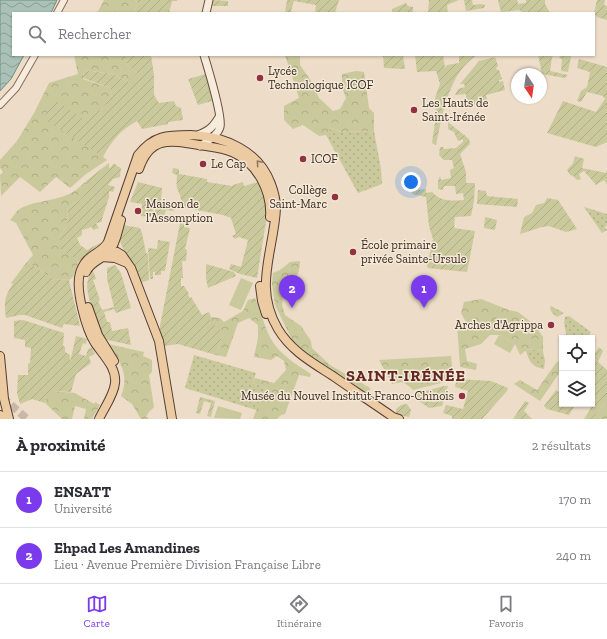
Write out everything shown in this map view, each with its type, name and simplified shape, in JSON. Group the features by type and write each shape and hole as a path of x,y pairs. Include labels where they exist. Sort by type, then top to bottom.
{"main road":[{"path":"206,12 209,0"},
{"path":"197,145 205,143 218,132 220,126 220,117 204,56"},
{"path":"197,145 195,138 198,135 209,131 220,117"},
{"path":"220,126 225,137 232,144"},
{"path":"113,251 115,231 138,155 153,140 163,136 198,135 212,137 247,151 260,165 269,178 274,193 276,207 266,274 266,289 270,312 279,330 295,351 393,418"},
{"path":"105,419 118,392 121,383 120,376 117,366 98,335 89,311 84,287 84,278 91,263 113,251 117,241 115,231 141,162 146,153 154,146 163,142 172,141 227,150 251,165 266,188 270,208 261,267 260,288 265,311 274,332 284,345 302,361 393,418"},
{"path":"113,251 128,263 131,268 159,341 172,419"},
{"path":"99,419 114,390 115,377 110,365 90,333 78,282 80,271 87,260 113,251"},
{"path":"0,356 4,400 9,419"},
{"path":"0,415 1,419"}],"street":[{"path":"58,12 64,0"},
{"path":"0,105 16,88 34,56"}],"green space":[{"path":"104,0 135,0 138,3 133,12 98,12"},
{"path":"135,0 177,0 172,1 169,12 133,12 138,3"},
{"path":"213,0 228,1 228,6 212,6"},
{"path":"287,0 339,0 335,12 315,12 316,5 294,1 292,12 285,12"},
{"path":"429,0 459,0 447,5 448,12 428,12"},
{"path":"464,0 472,0 473,5 485,5 484,8 466,11"},
{"path":"498,0 517,0 518,4 526,3 526,0 545,0 545,4 549,12 522,12 519,10 501,12"},
{"path":"597,0 605,0 604,5 607,6 607,20 597,17 594,12"},
{"path":"406,3 408,6 413,7 413,12 392,12 392,9"},
{"path":"74,56 125,56 128,66 137,73 128,82 113,74 84,70 83,79 110,88 112,95 102,109 83,120 91,148 107,160 86,174 70,188 56,177 40,192 20,177 1,196 0,175 3,172 0,168 0,160 17,141 34,113 49,83 78,74"},
{"path":"125,56 151,56 154,75 154,95 159,103 174,101 176,106 181,108 183,120 168,122 168,124 142,129 137,121 117,136 103,157 44,119 52,98 83,119 102,109 112,95 110,88 83,78 84,70 113,74 128,82 137,73 128,66"},
{"path":"285,56 300,56 300,65 311,81 319,98 333,111 340,109 346,98 342,87 342,74 356,71 364,72 369,108 374,113 374,131 341,132 331,128 326,135 319,136 303,125 293,129 284,120 284,106 299,98"},
{"path":"383,56 403,56 405,69 384,68"},
{"path":"415,56 443,56 445,68 447,65 459,63 459,56 476,56 467,63 453,83 444,107 436,145 432,143 436,115 435,98 440,84 436,71 417,72"},
{"path":"538,56 554,56 552,57 550,71 568,75 565,78 547,75 547,68 541,68"},
{"path":"560,56 571,56 568,72 561,71 562,59 559,58"},
{"path":"495,57 498,66 496,68 499,70 502,79 499,80 499,82 503,81 505,90 486,95 488,103 466,106 466,94 455,95 458,89 465,87 464,84 460,84 479,61"},
{"path":"579,59 607,67 607,142 596,147 547,133 563,101 596,112 605,99 603,96 587,92 581,102 577,101 581,91 587,87 590,72 577,68"},
{"path":"206,74 212,101 198,105 188,79"},
{"path":"448,122 469,139 470,144 460,154 466,172 466,183 475,183 471,216 455,217 454,228 475,231 467,272 428,268 427,266 433,239 429,226 426,197 412,194 412,190 426,189 426,193 432,192 439,198 451,201 464,200 463,193 456,194 455,186 444,186 443,190 438,189 438,181 440,176 441,180 451,178 450,170 454,168 452,160 444,160 439,155 440,147 443,147 444,149 456,148 463,142 463,139 458,141 454,132 448,129"},
{"path":"331,128 341,132 374,131 381,169 382,184 358,193 326,135"},
{"path":"575,156 584,159 582,168 606,173 607,171 607,184 604,180 596,185 584,171 579,174 581,179 577,180 570,175 567,170 573,163"},
{"path":"109,163 109,168 115,164 121,168 120,177 113,179 108,185 115,187 113,192 109,191 109,197 102,222 96,223 99,228 93,230 92,227 82,230 82,235 77,238 80,245 87,250 102,242 79,261 61,250 60,237 67,225 68,207 80,200 89,190 85,182"},
{"path":"173,168 179,169 179,174 207,179 207,182 232,186 243,182 244,186 258,182 264,194 268,209 257,278 240,274 229,269 231,264 241,267 248,240 239,237 235,239 232,236 236,234 231,218 223,215 181,207 181,199 177,186 177,175 172,173"},
{"path":"85,182 90,190 80,200 68,207 67,225 60,237 72,256 79,261 73,277 69,280 53,279 27,262 33,255 16,223 10,220 18,210 23,207 67,195 76,190"},
{"path":"138,182 162,188 161,200 159,202 175,207 174,211 166,210 163,219 159,218 158,222 155,222 154,201 153,204 150,203 149,205 153,206 154,217 141,216 142,204 130,202"},
{"path":"478,190 486,191 487,196 518,199 517,207 477,204"},
{"path":"547,198 558,200 577,229 566,232 549,226 520,234 524,217 532,213 536,205 544,203"},
{"path":"584,207 607,214 607,225 605,227 607,230 602,233"},
{"path":"485,217 497,220 495,230 484,228"},
{"path":"181,218 186,218 184,227 190,228 185,249 187,250 186,261 182,261 183,278 181,278 181,286 184,286 189,294 188,295 190,298 191,297 202,315 209,312 211,317 209,325 220,326 221,340 216,355 178,344 165,346 159,331"},
{"path":"123,225 140,228 146,253 148,254 149,280 140,283 131,260 126,255 118,237"},
{"path":"158,240 170,242 165,271 161,271 161,275 155,275 155,272 153,272 153,279 150,279 148,248 157,249"},
{"path":"300,261 296,279 283,293 282,305 285,315 301,326 311,341 312,348 330,365 370,388 371,397 302,352 292,340 275,305 272,284 273,273 280,270 290,262"},
{"path":"27,262 53,279 69,280 80,326 64,324 62,328 25,315 6,318 5,300 13,284 11,283"},
{"path":"206,264 234,272 236,276 208,288 206,279"},
{"path":"115,265 121,273 131,308 116,313 114,309 104,312 107,322 110,322 112,331 128,328 131,345 103,339 89,299 87,284 92,268 96,279 93,280 100,300 98,301 102,310 114,307 107,279 107,268"},
{"path":"241,278 253,283 241,310 229,305"},
{"path":"255,298 271,340 286,356 311,374 310,377 299,375 285,414 281,415 277,419 253,419 266,388 253,383 255,378 274,383 286,370 284,361 277,356 271,360 254,357 258,338 258,325 249,318 238,323 226,357 216,355 221,340 209,325 211,317 220,318 224,322 243,311 248,300"},
{"path":"481,299 518,312 535,325 543,337 543,351 528,349 520,355 515,344 499,335 490,335 481,344 465,349 467,361 477,364 476,370 460,367 457,323 463,324 466,322 461,313 464,302"},
{"path":"551,306 564,313 557,317 552,313 550,308"},
{"path":"569,316 591,332 589,335 566,335 564,323 565,317"},
{"path":"23,320 64,333 63,346 65,347 65,352 70,355 70,362 76,336 87,339 86,344 83,343 79,354 86,356 88,349 92,348 95,354 89,357 91,363 76,374 71,392 53,391 52,395 46,394 45,403 32,399 20,404 17,393 18,375 28,375 28,364 30,363 31,348 25,347 25,340 14,338 14,321"},
{"path":"499,335 515,344 510,353 494,344"},
{"path":"108,344 144,352 143,356 152,360 152,372 149,375 154,407 146,417 149,419 141,419 132,404 121,396 124,387 123,369"},
{"path":"599,347 603,351 598,362 607,370 607,403 604,404 592,419 584,419 592,407 595,407 595,353"},
{"path":"528,349 543,351 545,361 544,369 534,365 528,358 526,351"},
{"path":"194,355 256,373 253,383 266,388 256,410 185,388"},
{"path":"451,356 453,374 449,381 413,390 403,382 392,384 379,360"},
{"path":"559,361 559,373 540,401 514,384 520,380 537,390"},
{"path":"457,379 491,381 508,388 482,419 452,419 452,416 443,413 446,405 463,409 468,391 455,387"},
{"path":"448,386 442,406 429,408 419,401 414,394"},
{"path":"556,390 559,392 559,407 574,407 569,415 547,409 544,406"},
{"path":"53,391 75,393 94,404 95,402 100,405 92,419 84,419 86,409 75,406 72,419 62,419 45,403 46,394"},
{"path":"200,397 215,401 211,417 207,416 211,403 204,401 200,414 196,413"},
{"path":"525,401 529,403 524,411 532,419 513,419"},
{"path":"607,402 607,419 592,419 604,404"},
{"path":"407,404 411,410 409,417 396,414 396,409 401,405"},
{"path":"218,406 242,413 240,419 214,418"}],"water":[{"path":"0,0 57,0 51,12 12,12 12,56 23,56 11,79 0,91"}],"tunnel":[{"path":"2,397 27,419"}],"place":[{"name":"Lycée Technologique ICOF","path":"260,78"},
{"name":"Les Hauts de Saint-Irénée","path":"414,110"},
{"name":"ICOF","path":"303,159"},
{"name":"Le Cap","path":"203,164"},
{"name":"Collège Saint-Marc","path":"335,197"},
{"name":"Maison de l'Assomption","path":"138,211"},
{"name":"École primaire privée Sainte-Ursule","path":"353,252"},
{"name":"Ehpad Les Amandines","path":"292,308"},
{"name":"ENSATT","path":"424,308"},
{"name":"Arches d'Agrippa","path":"551,325"},
{"name":"Musée du Nouvel Institut Franco-Chinois","path":"462,396"}],"district":[{"name":"SAINT-IRÉNÉE","path":"406,375"}]}
